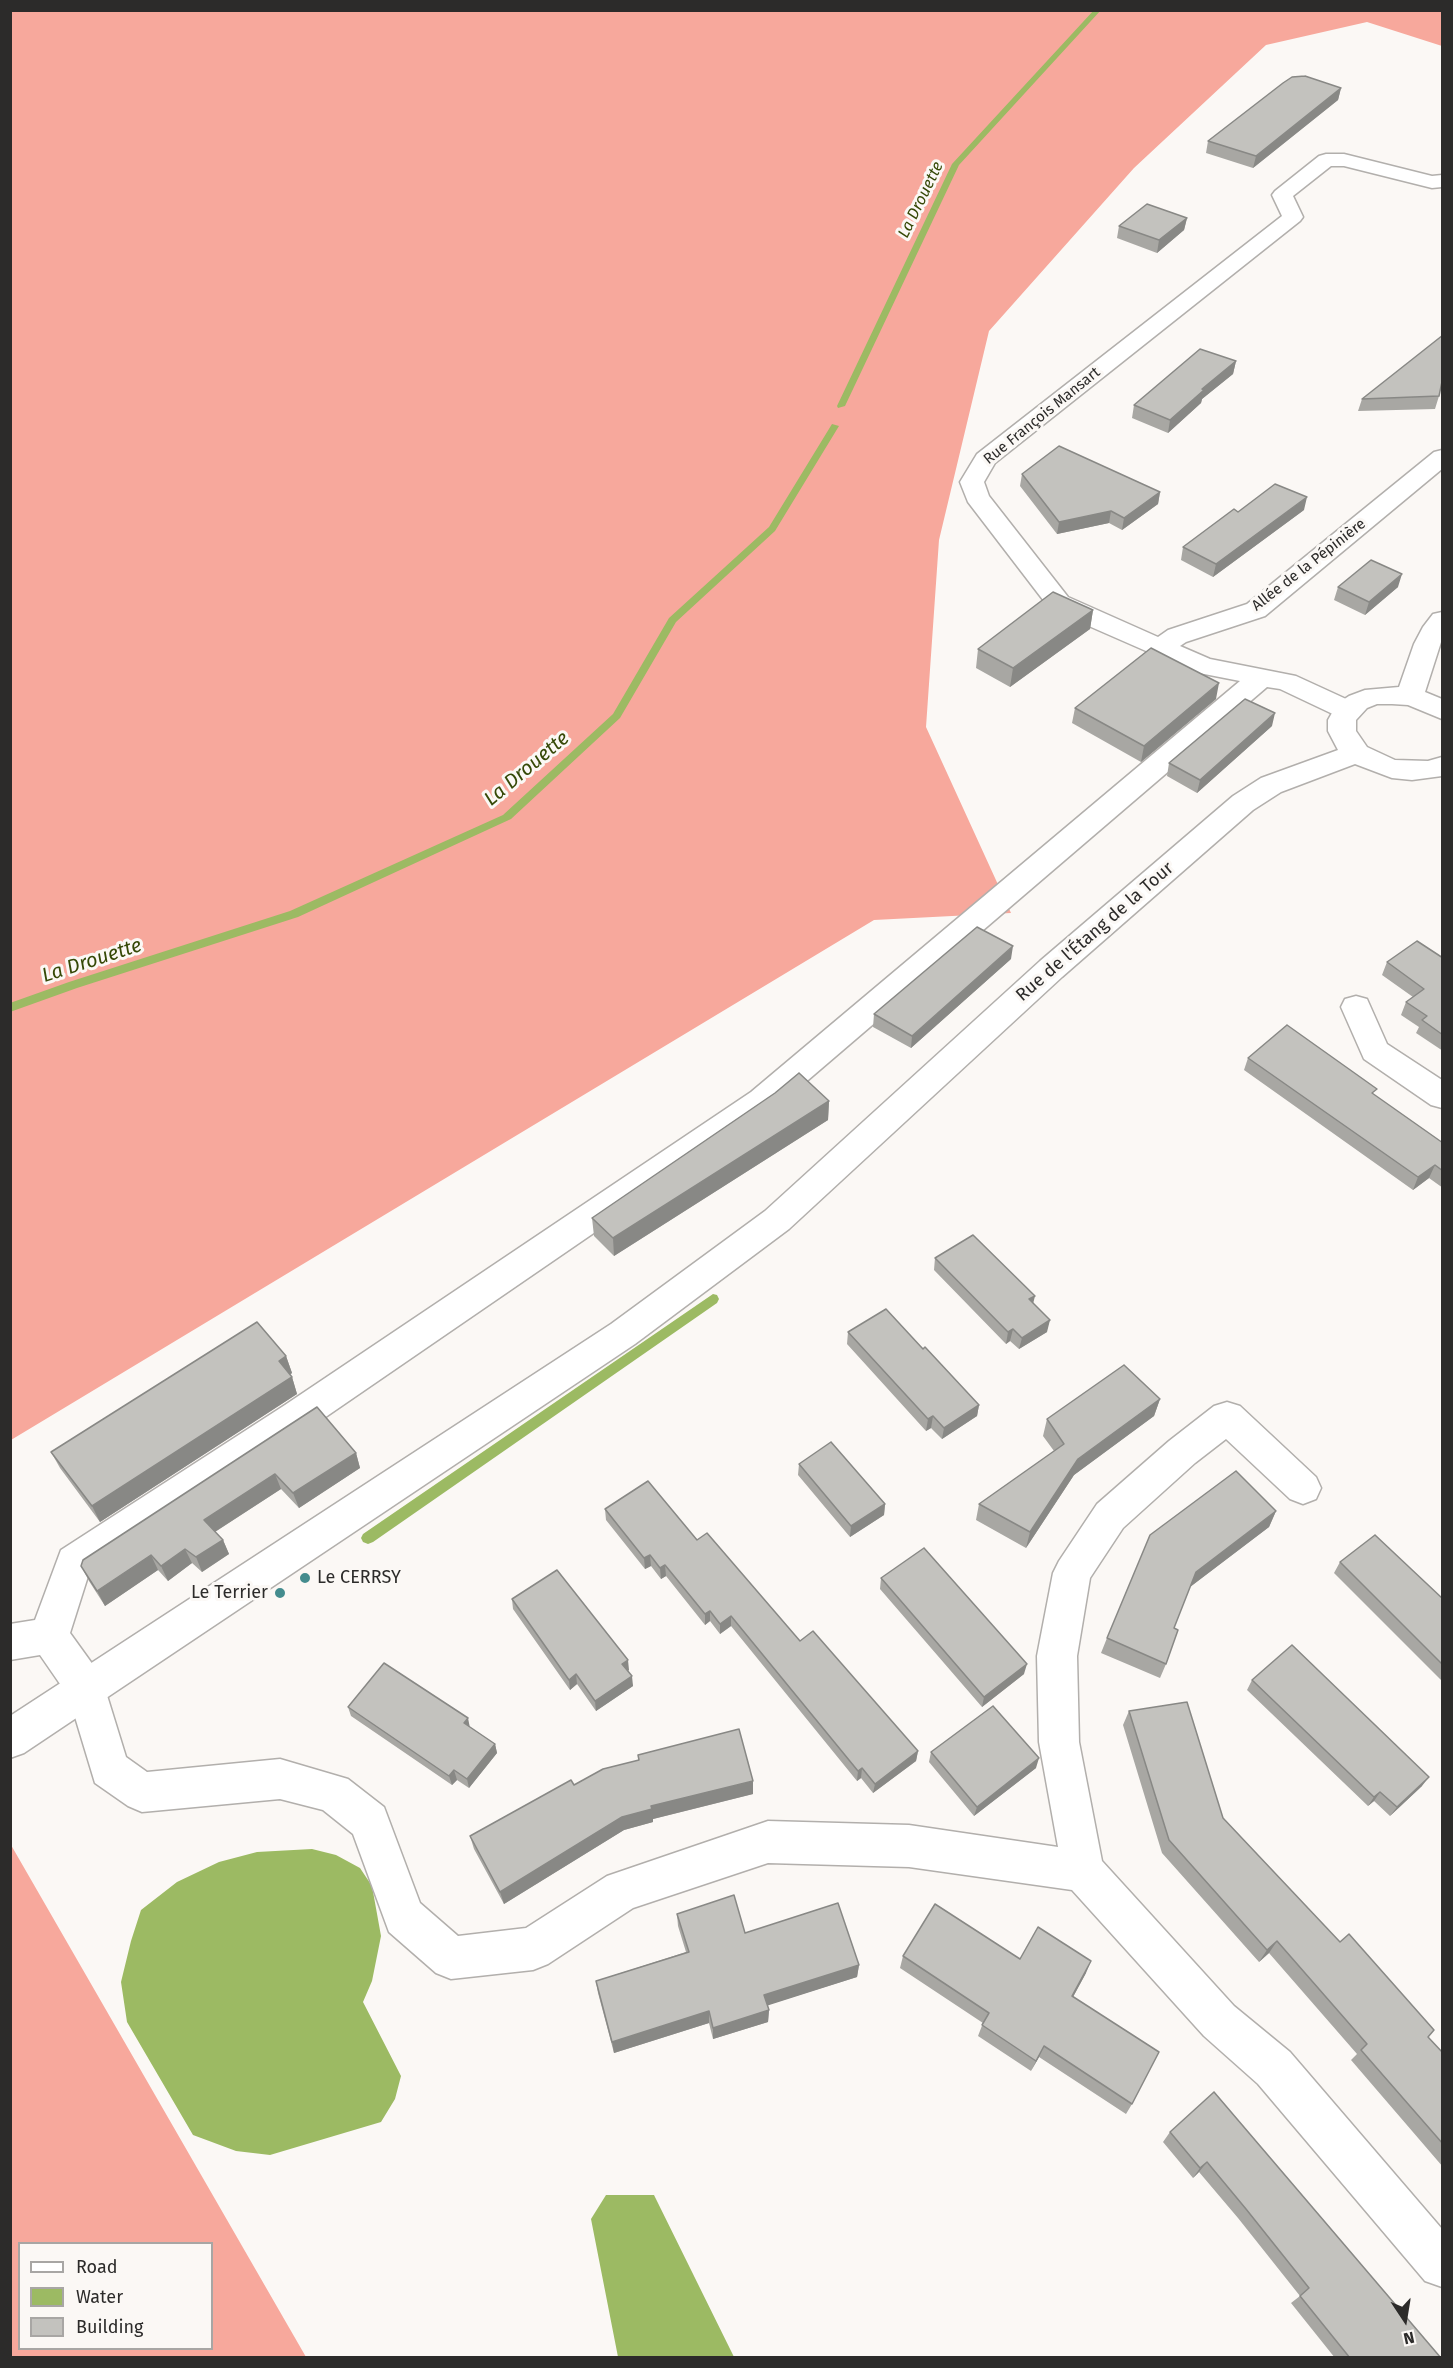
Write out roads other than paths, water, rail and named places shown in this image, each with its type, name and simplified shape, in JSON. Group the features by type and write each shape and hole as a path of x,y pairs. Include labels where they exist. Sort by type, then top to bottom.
{"street":[{"name":"Rue François Mansart","path":"1347,710 1287,682 1203,666 1059,603 977,497 972,482 985,459 1293,217 1282,195 1326,160 1344,160 1432,182 1443,181"},
{"name":"Allée de la Pépinière","path":"1160,648 1177,636 1256,610 1443,457"},
{"path":"1411,697 1412,687 1427,644 1443,620"},
{"path":"50,1636 74,1562 298,1416 762,1101 1262,677"},
{"path":"1443,710 1411,697 1374,696 1358,702 1347,710 1342,720 1342,731 1347,742 1357,753 1373,762 1392,769 1412,771 1431,770 1443,766"},
{"name":"Rue de l'Étang de la Tour","path":"10,1739 623,1334 777,1220 1051,969 1243,802 1271,785 1298,773 1357,753"},
{"path":"1356,1007 1375,1051 1443,1096"},
{"path":"1303,1488 1227,1417 1182,1452 1110,1516 1072,1573 1058,1656 1059,1742 1083,1871 1219,2021 1274,2068 1443,2264"},
{"path":"10,1642 50,1636"},
{"path":"50,1636 87,1689 109,1769 142,1792 280,1779 334,1793 369,1821 404,1917 451,1958 532,1948 622,1891 768,1842 909,1846 1083,1871"}],"water":[{"path":"312,1849 336,1855 360,1868 372,1886 381,1936 372,1981 363,2002 401,2076 395,2099 381,2122 270,2155 236,2151 193,2135 127,2022 121,1982 131,1941 141,1910 177,1882 219,1862 257,1852"},
{"path":"606,2195 654,2195 734,2357 618,2357 591,2219"}],"waterway":[{"name":"La Drouette","path":"841,406 956,164 1098,10"},
{"name":"La Drouette","path":"10,1008 73,985 294,914 507,817 617,716 672,620 772,529 835,426"},
{"path":"368,1538 713,1299"}],"place":[{"name":"Le CERRSY","path":"305,1578"},
{"name":"Le Terrier","path":"280,1593"}]}
